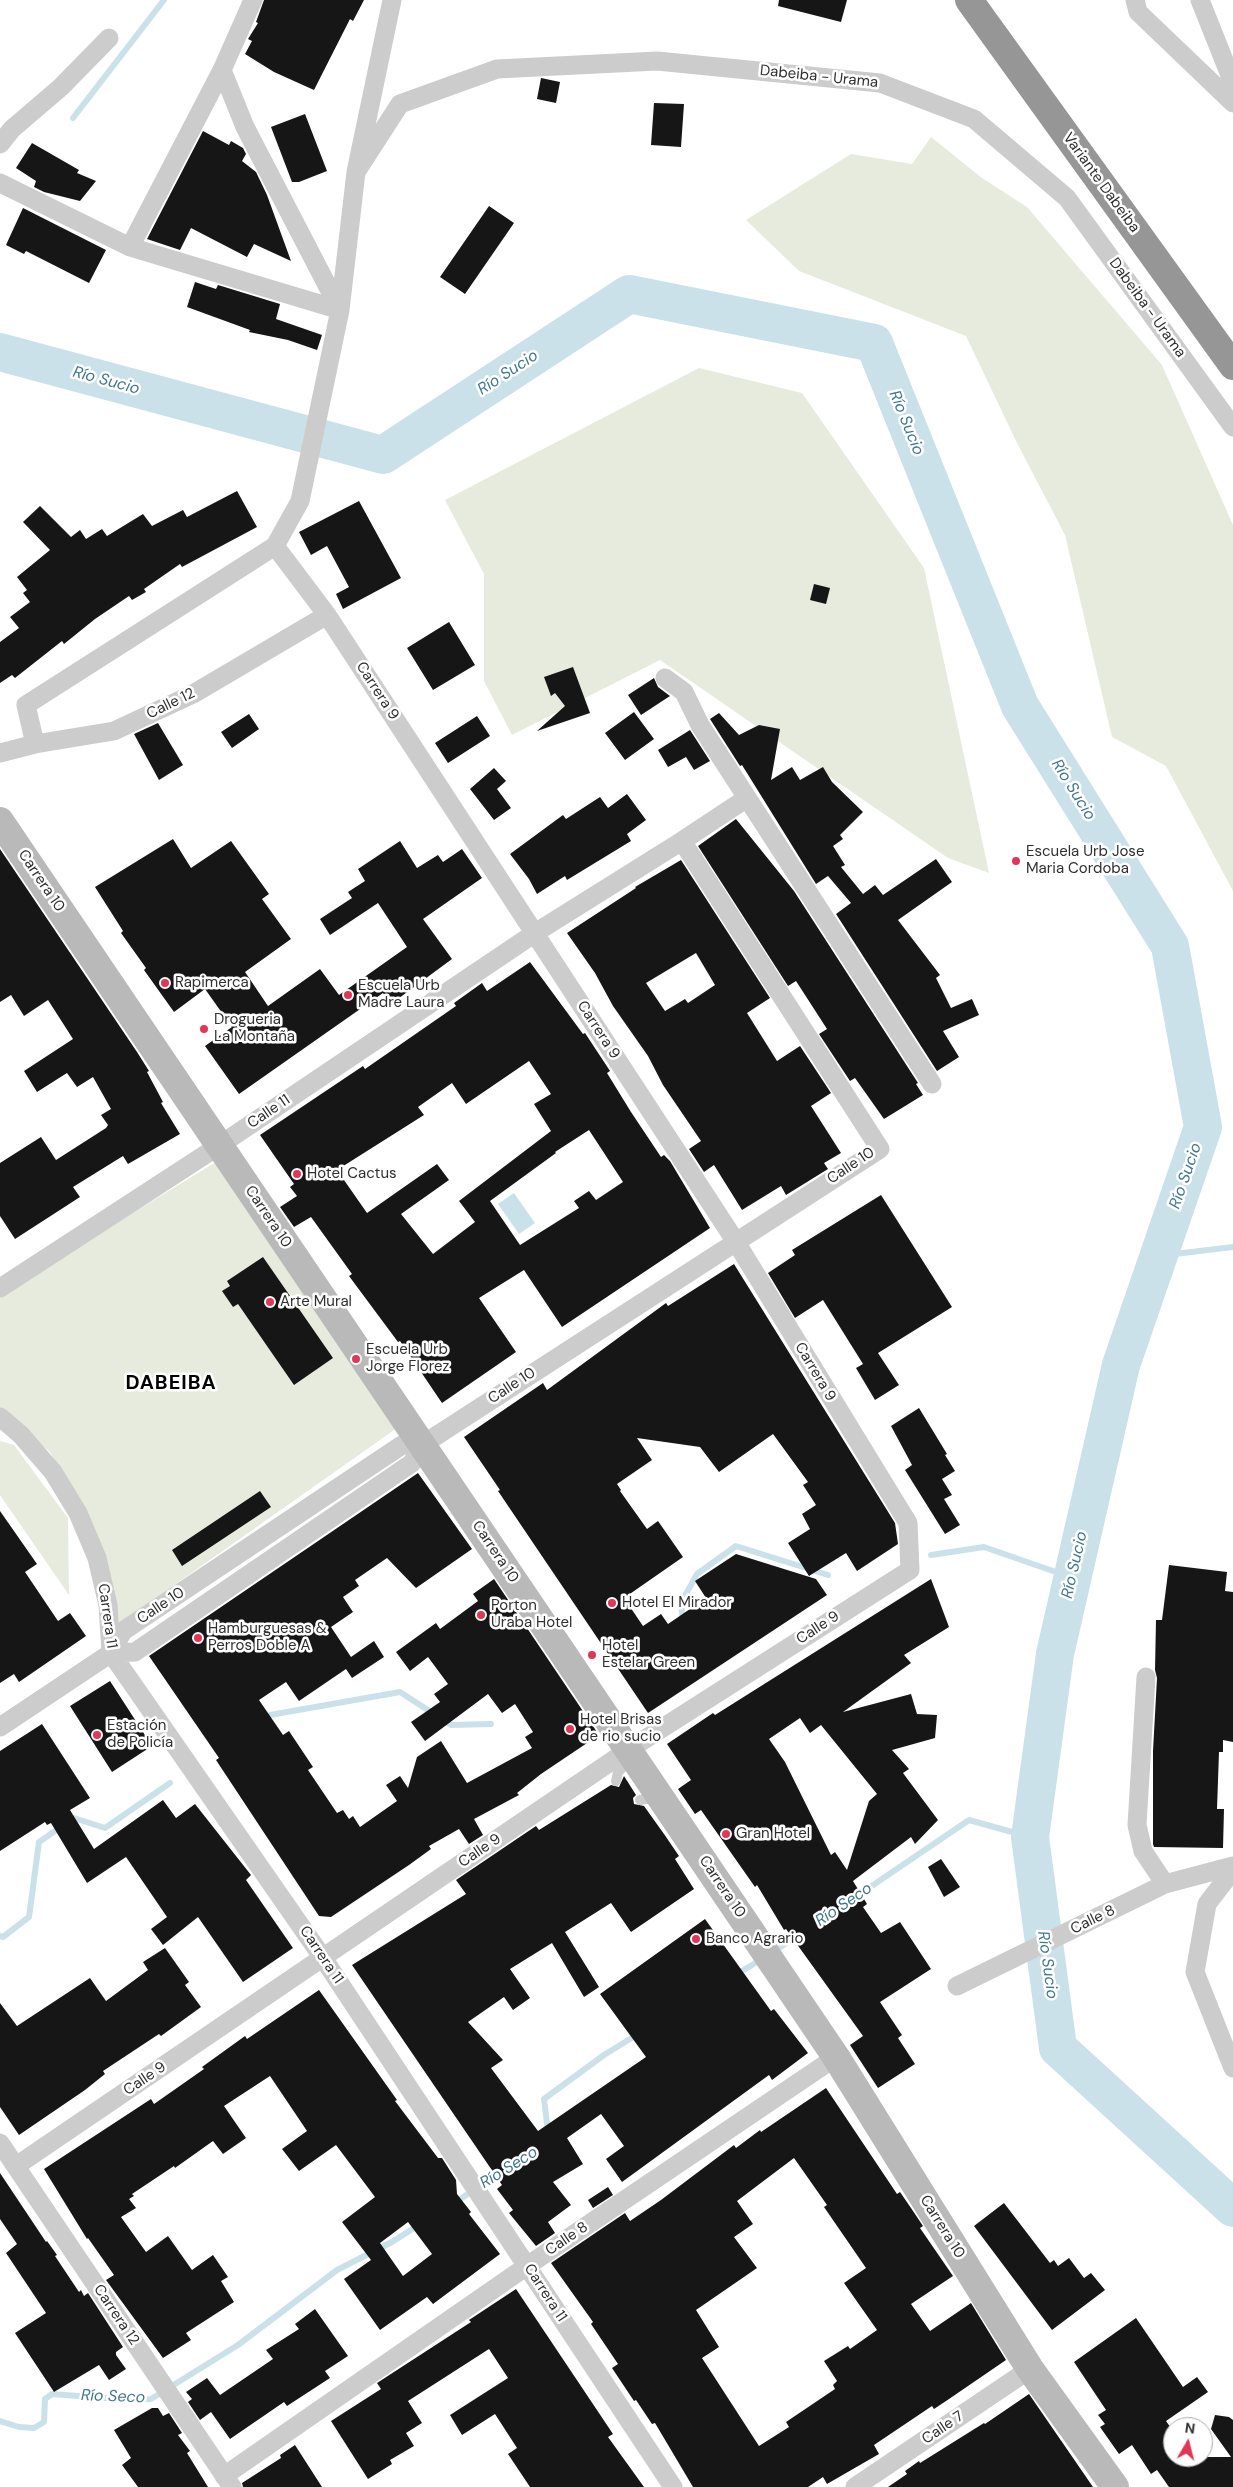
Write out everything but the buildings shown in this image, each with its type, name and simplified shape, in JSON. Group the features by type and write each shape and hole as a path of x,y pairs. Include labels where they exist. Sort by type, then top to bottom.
{"highway":[{"name":"Variante Dabeiba","path":"968,0 1233,366"}],"main road":[{"name":"Carrera 10","path":"2,830 220,1146 631,1753 650,1799 836,2057 1030,2369 1115,2487"}],"street":[{"path":"130,247 222,70 253,0"},
{"path":"35,744 26,705 275,546 300,501 326,386 340,310 356,172 392,0"},
{"path":"1135,0 1138,12 1233,103"},
{"path":"1200,0 1233,83"},
{"path":"0,144 12,129 61,88 109,38"},
{"name":"Dabeiba - Urama","path":"356,172 400,104 496,68 657,61 880,83 974,119 1067,198 1233,427"},
{"path":"222,70 244,127 340,310"},
{"path":"2,179 130,247 340,310"},
{"name":"Carrera 9","path":"275,546 327,615 736,1242 908,1523"},
{"name":"Calle 12","path":"0,754 35,744 114,731 193,694 327,615"},
{"path":"665,678 684,692 700,725 932,1084"},
{"path":"535,933 747,798"},
{"name":"Calle 10","path":"0,1727 111,1654 135,1652 412,1463 422,1445 880,1149 682,841"},
{"name":"Calle 11","path":"0,1288 220,1146 535,933"},
{"name":"Carrera 11","path":"0,1417 21,1435 53,1472 78,1513 97,1558 108,1605 111,1654 323,1958 673,2487"},
{"name":"Calle 9","path":"16,2166 601,1768 631,1753 910,1570 908,1523"},
{"path":"1146,1677 1137,1825 1143,1851 1166,1884"},
{"path":"1233,1868 1207,1904 1194,1972 1233,2068"},
{"name":"Calle 8","path":"957,1986 1166,1884 1233,1868"},
{"name":"Calle 8","path":"228,2481 528,2266 836,2057"},
{"name":"Carrera 12","path":"0,2143 228,2481"},
{"name":"Calle 7","path":"855,2487 1030,2369"}],"shaded area":[{"path":"931,137 982,178 1027,207 1162,365 1233,525 1233,891 1166,766 1112,737 1065,535 1016,441 966,336 799,271 746,220 851,154 912,164"},
{"path":"699,368 802,393 924,568 989,873 948,858 660,660 512,735 484,681 484,574 445,500"},
{"path":"216,1162 397,1428 119,1624 96,1559 82,1502 49,1451 0,1412 0,1294"},
{"path":"0,1441 14,1445 68,1518 69,1595 0,1495"}],"water":[{"path":"514,1193 535,1223 519,1234 498,1204"}],"waterway":[{"path":"73,118 164,0"},
{"name":"Río Sucio","path":"0,352 383,455 629,294 874,343 1020,706 1170,946 1203,1127 1121,1365 1055,1654 1030,1837 1058,2048 1233,2208"},
{"path":"1158,1256 1233,1247"},
{"path":"683,1623 681,1603 697,1574 736,1546 828,1575"},
{"path":"931,1555 984,1547 1073,1578"},
{"path":"270,1715 400,1692 451,1725 491,1724"},
{"path":"0,1936 3,1937 29,1917 39,1842 74,1818 105,1828 170,1783"},
{"name":"Río Seco","path":"854,1898 969,1820 1030,1837"},
{"name":"Río Seco","path":"773,1952 800,1934"},
{"name":"Río Seco","path":"737,1974 762,1959"},
{"name":"Río Seco","path":"548,2131 544,2099 604,2055 638,2034"},
{"name":"Río Seco","path":"454,2203 502,2172"},
{"name":"Río Seco","path":"0,2421 19,2427 34,2428 44,2422 45,2399 52,2394 131,2400 151,2399 238,2345 337,2270 392,2242 420,2224"}],"place":[{"name":"Escuela Urb Jose Maria Cordoba","path":"1016,861"},
{"name":"Rapimerca","path":"165,983"},
{"name":"Escuela Urb Madre Laura","path":"348,995"},
{"name":"Drogueria La Montaña","path":"204,1029"},
{"name":"Hotel Cactus","path":"297,1174"},
{"name":"Arte Mural","path":"270,1302"},
{"name":"Escuela Urb Jorge Florez","path":"356,1359"},
{"name":"Hotel El Mirador","path":"612,1603"},
{"name":"Porton Uraba Hotel","path":"481,1615"},
{"name":"Hamburguesas & Perros Doble A","path":"198,1638"},
{"name":"Hotel Estelar Green","path":"592,1655"},
{"name":"Hotel Brisas de rio sucio","path":"570,1729"},
{"name":"Estación de Policía","path":"97,1735"},
{"name":"Gran Hotel","path":"726,1834"},
{"name":"Banco Agrario","path":"696,1939"}],"district":[{"name":"DABEIBA","path":"171,1384"}]}
